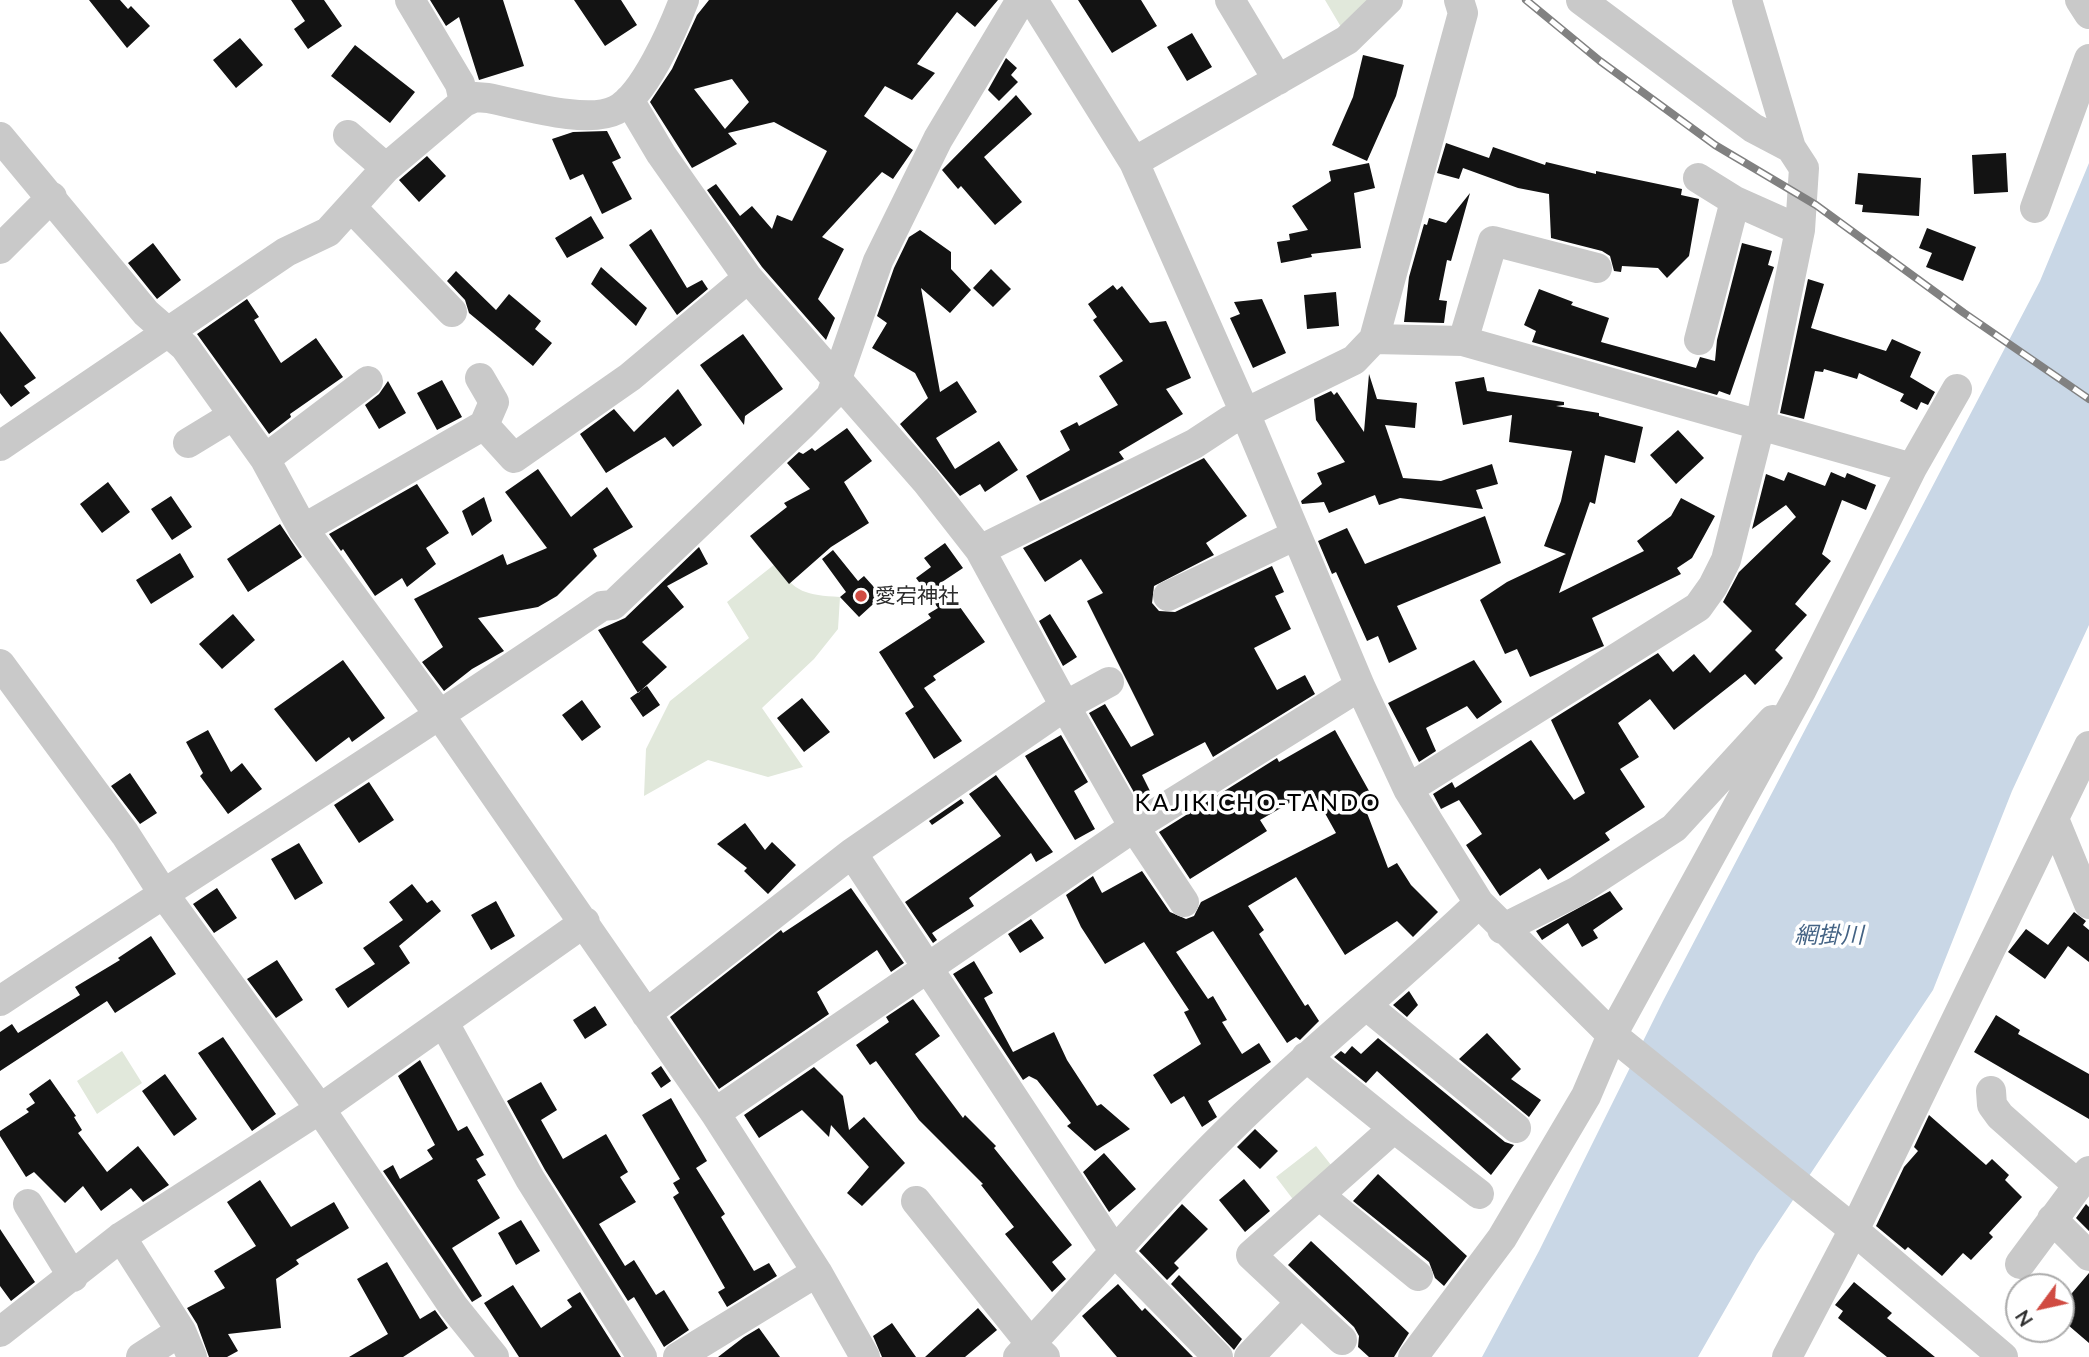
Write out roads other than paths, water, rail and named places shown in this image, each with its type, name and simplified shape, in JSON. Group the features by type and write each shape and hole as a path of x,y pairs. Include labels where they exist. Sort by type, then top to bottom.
{"street":[{"path":"410,0 460,84 464,102"},
{"path":"0,446 286,252 328,232 386,168 464,102 475,97 488,98 582,115 616,111 629,100 657,58 684,0"},
{"path":"0,1000 441,717 602,606 612,605 831,396 878,261 938,139 1021,0"},
{"path":"1033,0 1134,162 1245,413 1360,686 1408,789 1479,903 1502,929 1617,1039 1848,1226 2003,1357"},
{"path":"1230,0 1278,80"},
{"path":"1134,162 1347,40 1388,0"},
{"path":"980,550 1194,444 1245,413 1354,359 1374,339 1463,13 1459,0"},
{"path":"1581,0 1752,128 1791,148"},
{"path":"1408,789 1698,607 1713,586 1726,560 1760,425 1800,230 1804,167 1791,148 1747,0"},
{"path":"2080,0 2089,14"},
{"path":"2035,208 2089,59"},
{"path":"629,100 661,154 748,278 926,481 980,550 1134,827 1184,902"},
{"path":"348,135 386,168"},
{"path":"0,136 146,313 184,347 234,415 265,459 303,529 441,717 715,1113 817,1272 865,1357"},
{"path":"1698,178 1735,201 1800,230"},
{"path":"0,249 52,197"},
{"path":"1699,340 1735,201"},
{"path":"351,207 453,312"},
{"path":"1463,341 1493,241 1598,268"},
{"path":"484,425 514,458 630,377 748,278"},
{"path":"1374,339 1463,341 1912,468"},
{"path":"303,529 484,425 494,402 480,378"},
{"path":"265,459 368,381"},
{"path":"1413,1357 1502,1238 1586,1096 1801,691 1912,468 1957,388"},
{"path":"188,443 234,415"},
{"path":"1168,596 1296,535"},
{"path":"0,664 320,1108 453,1306 494,1357"},
{"path":"646,1014 852,853 1065,706 1109,682"},
{"path":"715,1113 1134,827 1360,686"},
{"path":"1502,929 1576,892 1674,828 1801,691"},
{"path":"1787,1357 1848,1226 2089,746"},
{"path":"2054,819 2089,904"},
{"path":"852,853 1115,1252 1217,1357"},
{"path":"916,1201 1031,1353 1115,1252 1209,1150 1306,1058 1368,1007 1479,903"},
{"path":"0,1332 121,1237 320,1108 585,922"},
{"path":"1368,1007 1516,1128"},
{"path":"444,1023 530,1178 642,1357"},
{"path":"1306,1058 1479,1194"},
{"path":"1991,1091 1992,1105 2000,1116 2083,1178 2020,1264"},
{"path":"1342,1340 1251,1255 1394,1128"},
{"path":"1319,1195 1419,1276"},
{"path":"28,1204 73,1276"},
{"path":"2052,1219 2089,1256"},
{"path":"121,1237 186,1344 141,1357"},
{"path":"678,1357 817,1272"},
{"path":"1249,1357 1301,1301"}],"water":[{"name":"網掛川","path":"2089,163 2089,625 2012,791 1933,990 1757,1254 1698,1357 1482,1357 1539,1251 1663,1001 2040,281"}],"railway":[{"path":"1526,0 1600,61 1715,145 1816,205 1964,313 2089,399"}],"place":[{"name":"愛宕神社","path":"861,596"}],"district":[{"name":"KAJIKICHO-TANDO","path":"1258,803"}]}
